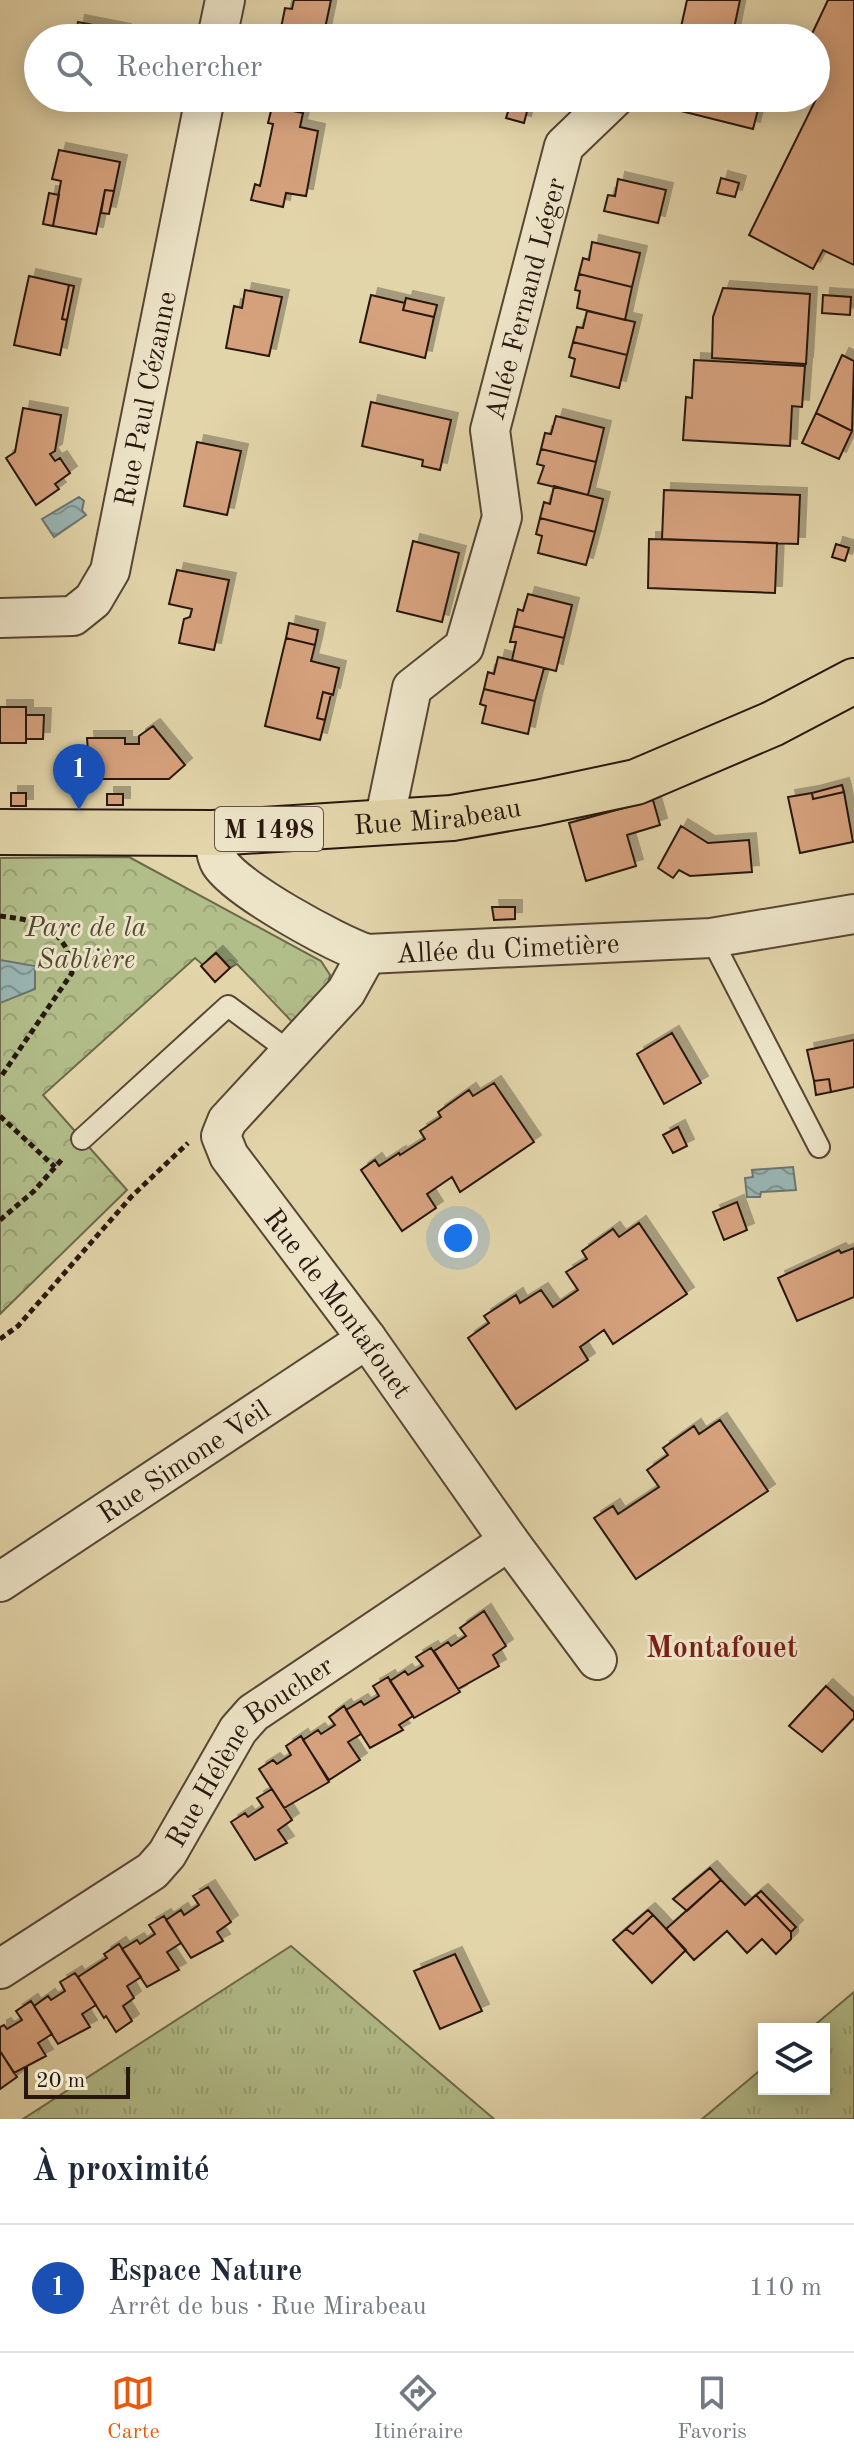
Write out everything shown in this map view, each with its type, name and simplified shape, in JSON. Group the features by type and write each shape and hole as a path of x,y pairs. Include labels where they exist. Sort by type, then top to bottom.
{"main road":[{"name":"Rue Mirabeau","path":"0,832 213,833 452,818 537,803 636,782 772,724 854,681"}],"street":[{"path":"220,24 225,0"},
{"name":"Rue Paul Cézanne","path":"0,618 73,616 93,600 110,571 202,112"},
{"name":"Allée Fernand Léger","path":"384,822 412,688 464,647 502,517 490,430 564,146 599,112"},
{"name":"Allée du Cimetière","path":"213,833 218,861 237,883 333,941 367,954 711,938 854,914"},
{"path":"221,1136 227,1121 346,992 367,954"},
{"name":"Rue de Montafouet","path":"221,1136 229,1156 367,1339 597,1660"},
{"name":"Rue Simone Veil","path":"0,1582 367,1339"},
{"name":"Rue Hélène Boucher","path":"0,1969 152,1871 167,1854 238,1730 253,1713 509,1541"}],"lane":[{"path":"711,938 819,1147"},
{"path":"82,1139 228,1006 290,1052"}],"path":[{"path":"0,916 35,920 55,935 66,948 72,973 0,1078"},
{"path":"0,1116 55,1167"},
{"path":"0,1339 18,1326 131,1197 194,1137 206,1132 221,1136"},
{"path":"0,1220 34,1191 82,1139"}],"green space":[{"name":"Parc de la Sablière","path":"129,857 321,961 330,975 326,992 297,1027 237,964 230,968 216,953 203,965 195,958 43,1095 127,1190 0,1314 0,858"},
{"path":"291,1946 494,2119 23,2119"},
{"path":"854,1992 854,2119 702,2119 758,2072 758,2095 830,2095 830,2023 817,2023"}],"water":[{"path":"79,497 84,501 82,510 86,515 54,537 42,519"},
{"path":"0,960 35,966 35,989 0,1003"},
{"path":"793,1167 796,1190 761,1192 760,1197 747,1197 745,1178 753,1177 752,1170"}],"building":[{"path":"294,0 331,0 326,24 282,24 285,8 292,9"},
{"path":"687,0 740,0 735,24 682,24"},
{"path":"828,0 854,0 854,265 823,250 813,269 749,235 810,112 830,112 830,24 817,24"},
{"path":"271,112 298,112 303,113 300,127 318,131 306,196 286,193 283,207 251,200 255,184 260,186 273,124 268,123"},
{"path":"508,112 527,112 524,123 506,118"},
{"path":"685,112 757,112 753,129"},
{"path":"59,150 120,162 114,191 105,190 96,234 53,226 61,181 52,179"},
{"path":"721,178 739,183 735,197 717,193"},
{"path":"618,179 666,190 658,223 604,211 608,195 615,196"},
{"path":"105,190 114,191 109,214 101,213"},
{"path":"49,193 59,195 53,226 43,224"},
{"path":"592,242 640,253 632,287 579,274 583,258 589,260"},
{"path":"579,274 632,287 625,320 577,308 580,291 575,290"},
{"path":"29,276 69,285 62,319 67,320 60,355 14,345"},
{"path":"69,285 74,286 67,320 62,319"},
{"path":"723,288 810,294 806,364 712,358 713,317"},
{"path":"245,290 282,297 269,356 226,348 234,306 242,308"},
{"path":"371,295 405,303 403,310 434,317 425,358 360,342"},
{"path":"823,295 851,297 850,315 822,313"},
{"path":"406,298 437,305 434,317 403,310"},
{"path":"587,311 635,322 627,355 573,342 577,327 583,328"},
{"path":"573,342 627,355 619,388 571,376 575,359 569,357"},
{"path":"842,355 854,361 852,431 816,413"},
{"path":"694,360 805,366 802,407 792,406 790,446 683,440 686,397 692,398"},
{"path":"371,402 451,420 440,470 422,466 423,460 362,446"},
{"path":"23,408 61,415 55,451 50,454 55,461 60,458 70,473 55,484 59,489 36,505 6,458 15,452"},
{"path":"816,413 852,431 839,459 802,443"},
{"path":"556,416 604,428 596,462 541,449 545,433 551,434"},
{"path":"197,442 241,451 227,515 184,506"},
{"path":"541,449 596,462 588,495 538,483 544,466 537,464"},
{"path":"554,486 603,499 595,532 540,518 544,502 550,504"},
{"path":"664,490 800,495 798,544 662,539"},
{"path":"540,518 595,532 586,565 538,553 542,536 536,534"},
{"path":"649,539 777,543 775,593 648,588"},
{"path":"413,541 459,553 442,622 397,611"},
{"path":"836,544 849,548 845,561 832,557"},
{"path":"177,570 229,580 214,650 179,643 184,619 190,617 192,609 169,604"},
{"path":"528,594 572,605 564,638 514,626 518,609 523,611"},
{"path":"289,623 318,630 315,645 286,638"},
{"path":"514,626 564,638 556,671 512,660 516,642 510,642"},
{"path":"286,638 315,645 311,661 339,668 333,695 323,692 317,718 325,720 320,740 265,726"},
{"path":"498,657 544,668 535,701 484,689 488,672 494,674"},
{"path":"484,689 535,701 528,734 482,723 486,706 480,704"},
{"path":"323,692 331,694 325,720 317,718"},
{"path":"0,707 26,707 26,743 0,743"},
{"path":"26,715 44,715 43,739 26,739"},
{"path":"153,726 185,765 169,779 90,779 87,738 125,738 125,744 139,744 139,736"},
{"path":"842,785 844,792 813,799 812,793"},
{"path":"844,792 853,842 800,853 788,797 812,793 813,799"},
{"path":"11,793 26,793 26,806 11,806"},
{"path":"107,794 123,794 123,805 107,805"},
{"path":"653,800 660,825 627,835 636,866 586,881 569,823"},
{"path":"681,826 708,843 749,840 752,872 690,876 679,870 673,878 658,868"},
{"path":"492,907 515,907 515,919 494,920"},
{"path":"216,953 230,968 215,982 201,966"},
{"path":"672,1033 701,1083 664,1104 637,1054"},
{"path":"854,1040 854,1087 831,1092 829,1079 814,1081 807,1050"},
{"path":"829,1079 831,1092 816,1095 814,1081"},
{"path":"494,1083 534,1142 460,1192 452,1177 427,1194 436,1208 402,1231 361,1170 375,1160 379,1166 425,1139 420,1131 441,1117 438,1112 469,1090 473,1096"},
{"path":"678,1127 687,1146 673,1153 663,1135"},
{"path":"737,1202 747,1230 724,1240 713,1212"},
{"path":"639,1223 687,1294 613,1344 604,1330 580,1347 588,1360 516,1409 468,1338 489,1323 484,1316 516,1295 520,1303 541,1290 553,1307 578,1290 566,1272 587,1259 582,1251 613,1229 619,1237"},
{"path":"854,1248 854,1297 797,1321 778,1278 839,1250 841,1253"},
{"path":"720,1420 768,1491 636,1579 594,1518 613,1506 618,1514 659,1487 647,1470 668,1455 663,1448 694,1426 699,1434"},
{"path":"484,1611 506,1646 493,1655 499,1666 458,1689 434,1651 448,1642 451,1646 466,1636 460,1628"},
{"path":"431,1648 460,1692 414,1718 390,1681 405,1671 408,1675 423,1666 416,1657"},
{"path":"388,1677 413,1716 399,1725 403,1730 370,1748 346,1710 361,1701 364,1705 379,1696 373,1686"},
{"path":"826,1686 854,1712 854,1718 822,1752 789,1726"},
{"path":"344,1706 361,1734 348,1742 360,1760 329,1780 303,1740 318,1730 321,1734 335,1725 329,1717"},
{"path":"301,1736 329,1782 284,1808 259,1769 273,1760 277,1764 291,1755 286,1746"},
{"path":"272,1789 292,1820 278,1830 287,1843 255,1860 231,1822 245,1813 248,1817 263,1807 257,1798"},
{"path":"710,1868 721,1880 687,1911 673,1899"},
{"path":"721,1880 745,1905 756,1895 791,1932 791,1939 776,1954 762,1939 747,1953 727,1931 694,1960 666,1929"},
{"path":"208,1887 231,1922 217,1932 223,1941 191,1958 166,1920 181,1910 184,1915 199,1905 193,1896"},
{"path":"761,1891 796,1927 791,1932 756,1895"},
{"path":"648,1910 653,1915 633,1934 626,1929"},
{"path":"653,1915 686,1950 652,1983 613,1940 626,1929 633,1934"},
{"path":"164,1916 181,1943 167,1952 179,1970 147,1987 122,1949 137,1940 140,1944 155,1934 149,1925"},
{"path":"119,1944 141,1977 127,1986 134,1998 123,2006 132,2021 116,2032 78,1977 107,1958 104,1954"},
{"path":"455,1954 482,2011 440,2029 414,1971"},
{"path":"75,1973 96,2005 82,2014 90,2027 58,2044 34,2006 48,1996 51,2000 65,1991 60,1982"},
{"path":"31,2001 52,2034 38,2043 46,2056 14,2073 0,2051 0,2027 4,2025 7,2029 22,2020 16,2011"},
{"path":"0,2051 17,2077 0,2089"}],"place":[{"name":"Espace Nature","path":"79,810"}],"district":[{"name":"Montafouet","path":"722,1647"}]}
